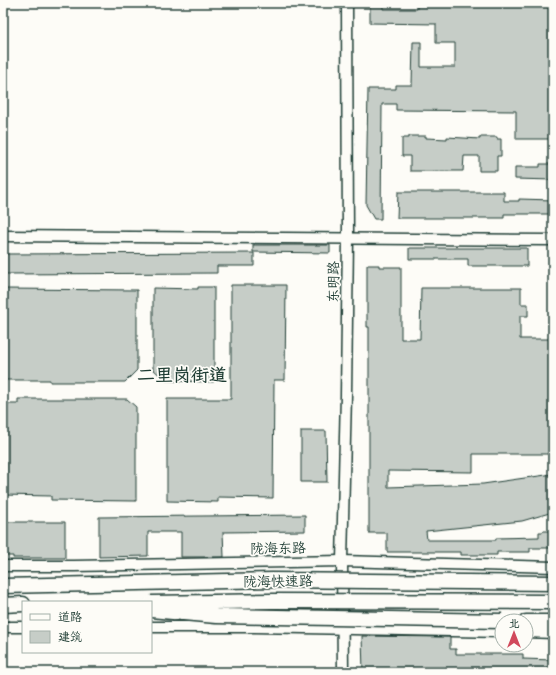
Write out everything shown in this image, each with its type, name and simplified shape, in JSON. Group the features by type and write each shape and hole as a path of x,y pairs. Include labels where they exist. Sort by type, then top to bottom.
{"highway":[{"name":"陇海快速路","path":"3,586 286,580 553,583"},
{"name":"陇海快速路","path":"152,603 271,601 553,602"},
{"path":"3,604 22,604"},
{"path":"152,610 216,616 494,622"},
{"path":"534,622 553,622"}],"street":[{"name":"东明路","path":"343,672 342,561 348,238 347,3"},
{"path":"3,236 553,240"},
{"name":"陇海东路","path":"3,566 342,561 553,567"},
{"path":"3,627 22,627"},
{"path":"152,627 254,627 494,632"},
{"path":"534,632 553,633"}],"building":[{"path":"370,3 383,3 383,9 417,9 417,3 553,3 553,139 516,139 516,111 396,110 396,104 382,104 381,219 374,219 366,205 368,89 396,89 396,85 412,85 413,42 421,42 421,67 455,67 455,43 436,43 436,24 370,23"},
{"path":"409,136 426,136 426,138 447,139 447,137 480,139 480,137 497,137 497,139 501,139 501,156 497,156 497,171 479,171 479,156 464,156 463,171 410,171 410,156 402,156 402,138 409,138"},
{"path":"540,164 553,164 553,180 515,179 515,167 540,167"},
{"path":"398,192 504,192 504,201 519,201 519,199 553,200 553,214 504,214 504,218 397,218"},
{"path":"253,245 330,245 330,253 253,252"},
{"path":"409,248 527,248 527,266 468,266 468,259 409,259"},
{"path":"254,253 254,266 217,266 217,273 3,274 3,254"},
{"path":"367,265 379,265 379,267 401,267 401,339 420,339 421,288 521,288 521,304 528,304 528,316 520,316 520,339 553,339 553,454 473,454 473,472 388,471 388,487 483,484 553,474 553,512 522,521 426,531 427,540 496,540 496,538 539,537 539,532 553,531 553,548 530,548 530,552 497,552 497,555 461,555 461,552 387,552 387,533 369,533 369,327 367,327"},
{"path":"231,285 286,285 285,380 274,380 273,498 218,497 218,502 167,501 167,399 231,399"},
{"path":"198,287 214,287 214,382 166,381 153,369 153,288 198,289"},
{"path":"3,289 137,290 137,370 125,382 50,382 50,380 3,380"},
{"path":"18,399 127,399 136,407 136,501 51,500 51,496 3,495 3,404 18,404"},
{"path":"301,431 326,431 327,482 301,482"},
{"path":"305,515 305,531 223,532 224,557 181,557 181,532 148,532 148,556 99,557 99,517"},
{"path":"3,522 65,522 65,558 13,558 13,556 3,556"},
{"path":"362,636 450,637 450,649 456,649 456,654 523,654 523,659 553,660 553,672 363,672"}],"district":[{"name":"二里岗街道","path":"182,375"}]}
